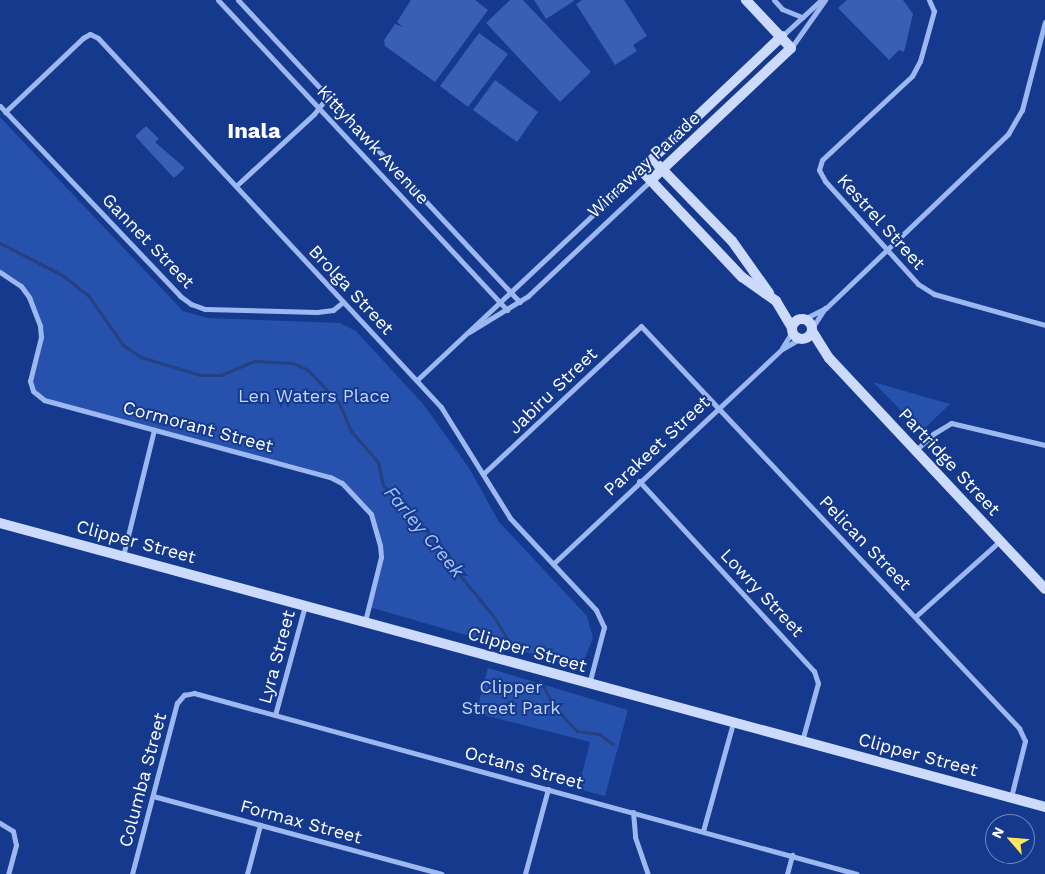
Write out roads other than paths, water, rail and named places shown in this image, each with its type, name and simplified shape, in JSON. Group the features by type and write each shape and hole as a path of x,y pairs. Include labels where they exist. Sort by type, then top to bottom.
{"street":[{"name":"Kittyhawk Avenue","path":"218,0 507,310"},
{"name":"Kittyhawk Avenue","path":"238,0 520,302"},
{"path":"746,0 756,5 790,48"},
{"path":"774,0 782,9 802,17"},
{"name":"Wirraway Parade","path":"416,380 499,300 642,170 821,0"},
{"name":"Wirraway Parade","path":"466,333 520,302 790,48 825,0"},
{"name":"Kestrel Street","path":"928,0 934,12 920,61 912,76 822,160 820,170 825,181 886,251 918,284 934,294 1045,325"},
{"path":"797,335 812,330 826,308 1008,134 1022,110 1045,22"},
{"name":"Brolga Street","path":"6,112 90,34 116,56 441,407 510,518 603,621 603,635 589,685"},
{"path":"236,186 319,108 328,96"},
{"name":"Gannet Street","path":"0,106 191,304 205,309 317,312 333,310 343,302"},
{"name":"Partridge Street","path":"653,159 732,241 779,305 797,335 829,358 1045,589"},
{"name":"Partridge Street","path":"642,170 736,271 771,296"},
{"name":"Cormorant Street","path":"0,272 21,286 29,297 40,326 41,337 30,381 33,391 44,400 330,477 342,484 371,514 380,545 381,557 365,621"},
{"name":"Partridge Street","path":"779,305 802,319 812,330 829,358"},
{"path":"797,335 802,319 826,308"},
{"name":"Pelican Street","path":"641,326 916,616 1023,735 1025,741 1011,797"},
{"name":"Jabiru Street","path":"483,474 641,326"},
{"name":"Parakeet Street","path":"782,349 797,335"},
{"name":"Parakeet Street","path":"553,564 639,481 797,335"},
{"path":"916,450 933,434 951,423 1045,445"},
{"path":"123,556 154,430"},
{"name":"Lowry Street","path":"639,481 814,671 818,683 802,741"},
{"name":"Clipper Street","path":"0,523 365,621 589,685 734,722 1045,807"},
{"path":"916,616 1000,541"},
{"name":"Lyra Street","path":"275,716 305,605"},
{"name":"Octans Street","path":"184,695 194,694 857,874"},
{"name":"Columba Street","path":"132,874 177,703 184,695"},
{"path":"703,831 734,722"},
{"path":"525,874 548,789"},
{"name":"Formax Street","path":"152,796 442,874"},
{"path":"633,812 635,837 648,874"},
{"path":"0,823 13,831 16,845 8,874"},
{"path":"247,874 260,825"},
{"path":"787,874 792,855"}],"waterway":[{"name":"Farley Creek","path":"0,243 62,275 88,295 123,345 141,357 200,375 221,375 254,361 293,363 308,370 339,403 351,431 378,462 383,485 449,555 454,568 494,617 510,644"},
{"name":"Farley Creek","path":"541,681 552,704 577,731 599,734 613,744"}],"district":[{"name":"Inala","path":"254,131"}],"park label":[{"name":"Len Waters Place","path":"314,396"},
{"name":"Clipper Street Park","path":"511,698"}]}
